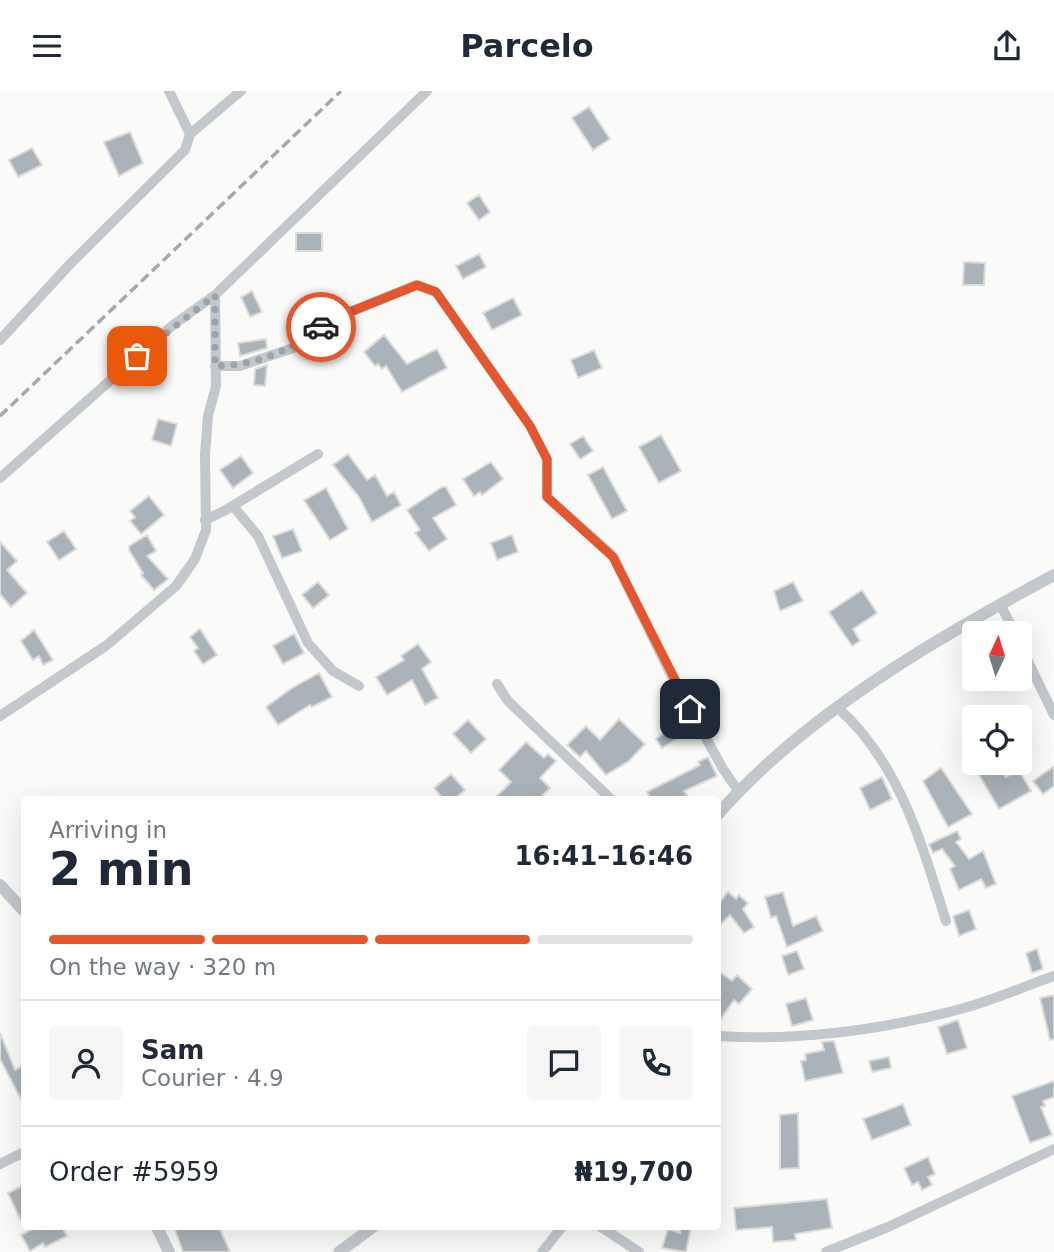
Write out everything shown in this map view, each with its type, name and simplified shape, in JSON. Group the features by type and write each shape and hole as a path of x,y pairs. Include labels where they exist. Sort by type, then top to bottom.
{"street":[{"path":"169,91 190,134"},
{"path":"0,340 71,264 185,150 190,134 241,91"},
{"path":"0,478 173,325 215,295 427,91"},
{"path":"215,366 240,366 296,347 330,320 417,285 436,292 530,426 547,459 547,497 613,557 670,673 739,792"},
{"path":"0,716 107,645 176,586 195,559 206,530 205,454 208,416 216,386 215,295"},
{"path":"205,520 318,454"},
{"path":"233,506 258,536 308,643 333,671 359,686"},
{"path":"721,811 800,737 838,708 964,624 1054,575"},
{"path":"1000,604 1009,621"},
{"path":"1032,670 1054,715"},
{"path":"497,684 508,701 608,796"},
{"path":"838,708 856,724 879,755 911,813 946,921"},
{"path":"0,885 21,908"},
{"path":"721,1036 762,1039 868,1027 957,1010 1054,976"},
{"path":"826,1252 888,1227 1054,1149"},
{"path":"0,1164 21,1154"},
{"path":"158,1230 169,1252"},
{"path":"339,1252 364,1230"},
{"path":"542,1252 560,1230"},
{"path":"606,1230 639,1252"}],"building":[{"path":"589,107 610,139 593,150 572,118"},
{"path":"130,132 143,163 119,176 104,142"},
{"path":"32,148 42,165 18,177 9,160"},
{"path":"479,195 490,212 479,220 467,203"},
{"path":"296,233 322,233 322,251 296,251"},
{"path":"479,254 486,267 463,279 456,266"},
{"path":"964,262 985,263 984,285 963,285"},
{"path":"252,291 262,312 250,317 241,297"},
{"path":"513,298 522,315 492,330 483,313"},
{"path":"384,335 407,364 437,349 447,368 402,392 386,366 382,369 378,364 375,366 364,352"},
{"path":"266,339 267,348 240,356 238,343"},
{"path":"594,350 602,368 578,378 571,360"},
{"path":"267,365 265,386 254,385 255,369"},
{"path":"158,419 177,424 171,446 152,440"},
{"path":"661,435 681,471 659,483 639,447"},
{"path":"583,436 593,451 580,459 570,444"},
{"path":"348,454 367,480 375,475 387,496 394,492 401,505 372,522 359,497 333,465"},
{"path":"241,456 253,473 233,488 220,470"},
{"path":"491,462 503,479 482,495 480,492 474,496 463,479"},
{"path":"603,467 627,511 612,519 588,475"},
{"path":"446,487 456,505 433,518 447,539 429,551 415,533 420,530 407,510"},
{"path":"326,488 348,529 330,540 304,500"},
{"path":"149,496 164,515 141,534 130,521 135,517 130,511"},
{"path":"293,529 302,551 282,558 273,536"},
{"path":"64,531 76,549 59,560 47,542"},
{"path":"147,535 156,551 147,556 168,579 154,590 141,575 143,573 129,550 129,546"},
{"path":"512,535 518,552 497,560 491,543"},
{"path":"0,542 17,561 7,570 27,593 11,607 0,594"},
{"path":"318,582 329,595 313,608 302,595"},
{"path":"793,582 803,601 780,611 774,591"},
{"path":"862,590 877,613 853,629 860,641 852,646 829,612"},
{"path":"200,629 217,655 203,664 194,651 198,648 190,637"},
{"path":"34,630 53,660 43,665 39,656 33,660 21,641"},
{"path":"294,634 304,653 283,664 273,646"},
{"path":"418,644 431,662 422,669 438,698 425,705 412,680 387,695 376,677 404,660 401,656"},
{"path":"319,673 332,697 312,707 310,705 278,725 266,707"},
{"path":"619,719 645,744 629,761 606,775 586,751 580,757 567,745 586,726 600,740"},
{"path":"468,720 486,739 471,753 453,734"},
{"path":"670,728 677,738 662,748 656,739"},
{"path":"526,742 544,758 548,754 556,761 540,778 550,788 542,796 497,796 511,782 499,770"},
{"path":"708,757 717,776 684,791 685,796 650,796 647,792 700,765 698,762"},
{"path":"1054,766 1054,786 1043,794 1033,781"},
{"path":"941,768 972,814 948,827 923,781"},
{"path":"451,774 465,790 458,796 441,796 434,788"},
{"path":"979,775 1022,775 1031,791 999,809"},
{"path":"882,777 892,799 870,810 860,788"},
{"path":"957,831 961,839 956,842 969,859 983,851 996,884 986,888 981,879 959,890 950,869 955,866 942,849 933,853 929,844"},
{"path":"728,892 736,899 739,895 748,903 743,909 754,927 744,933 730,915 721,924 721,900"},
{"path":"783,892 793,926 816,916 823,931 787,947 776,916 771,918 765,897"},
{"path":"969,910 976,929 959,936 953,916"},
{"path":"1037,949 1043,969 1032,973 1026,953"},
{"path":"797,951 804,969 788,975 782,956"},
{"path":"721,973 732,981 737,975 752,989 739,1004 734,1000 721,1019"},
{"path":"1054,995 1054,1039 1050,1040 1040,998"},
{"path":"806,998 813,1020 792,1026 786,1004"},
{"path":"958,1020 967,1048 947,1054 938,1027"},
{"path":"0,1033 15,1070 21,1067 21,1099 0,1059"},
{"path":"834,1041 843,1073 805,1081 801,1061 806,1060 805,1054 824,1050 822,1042"},
{"path":"889,1057 891,1068 872,1072 869,1061"},
{"path":"1054,1081 1054,1097 1043,1101 1045,1106 1041,1107 1052,1135 1030,1143 1012,1096"},
{"path":"903,1104 911,1125 872,1140 863,1119"},
{"path":"798,1113 799,1168 780,1169 780,1115"},
{"path":"928,1157 935,1174 928,1177 932,1185 922,1190 918,1182 912,1185 904,1168"},
{"path":"21,1186 21,1221 8,1193"},
{"path":"827,1199 832,1228 795,1234 796,1240 773,1242 772,1227 736,1230 734,1208"},
{"path":"30,1230 64,1230 67,1236 45,1247 43,1243 30,1251 21,1235"},
{"path":"175,1230 220,1230 230,1252 183,1252"},
{"path":"668,1230 680,1233 680,1230 690,1230 686,1252 662,1248"}],"railway":[{"path":"0,416 341,91"}],"way so far":[{"path":"137,356 173,325 215,295 215,366 240,366 296,347 321,327"}],"route":[{"path":"321,327 330,320 374,305 417,285 436,292 466,330 498,383 510,394 530,426 547,459 547,497 613,557 631,598 690,709"}]}
